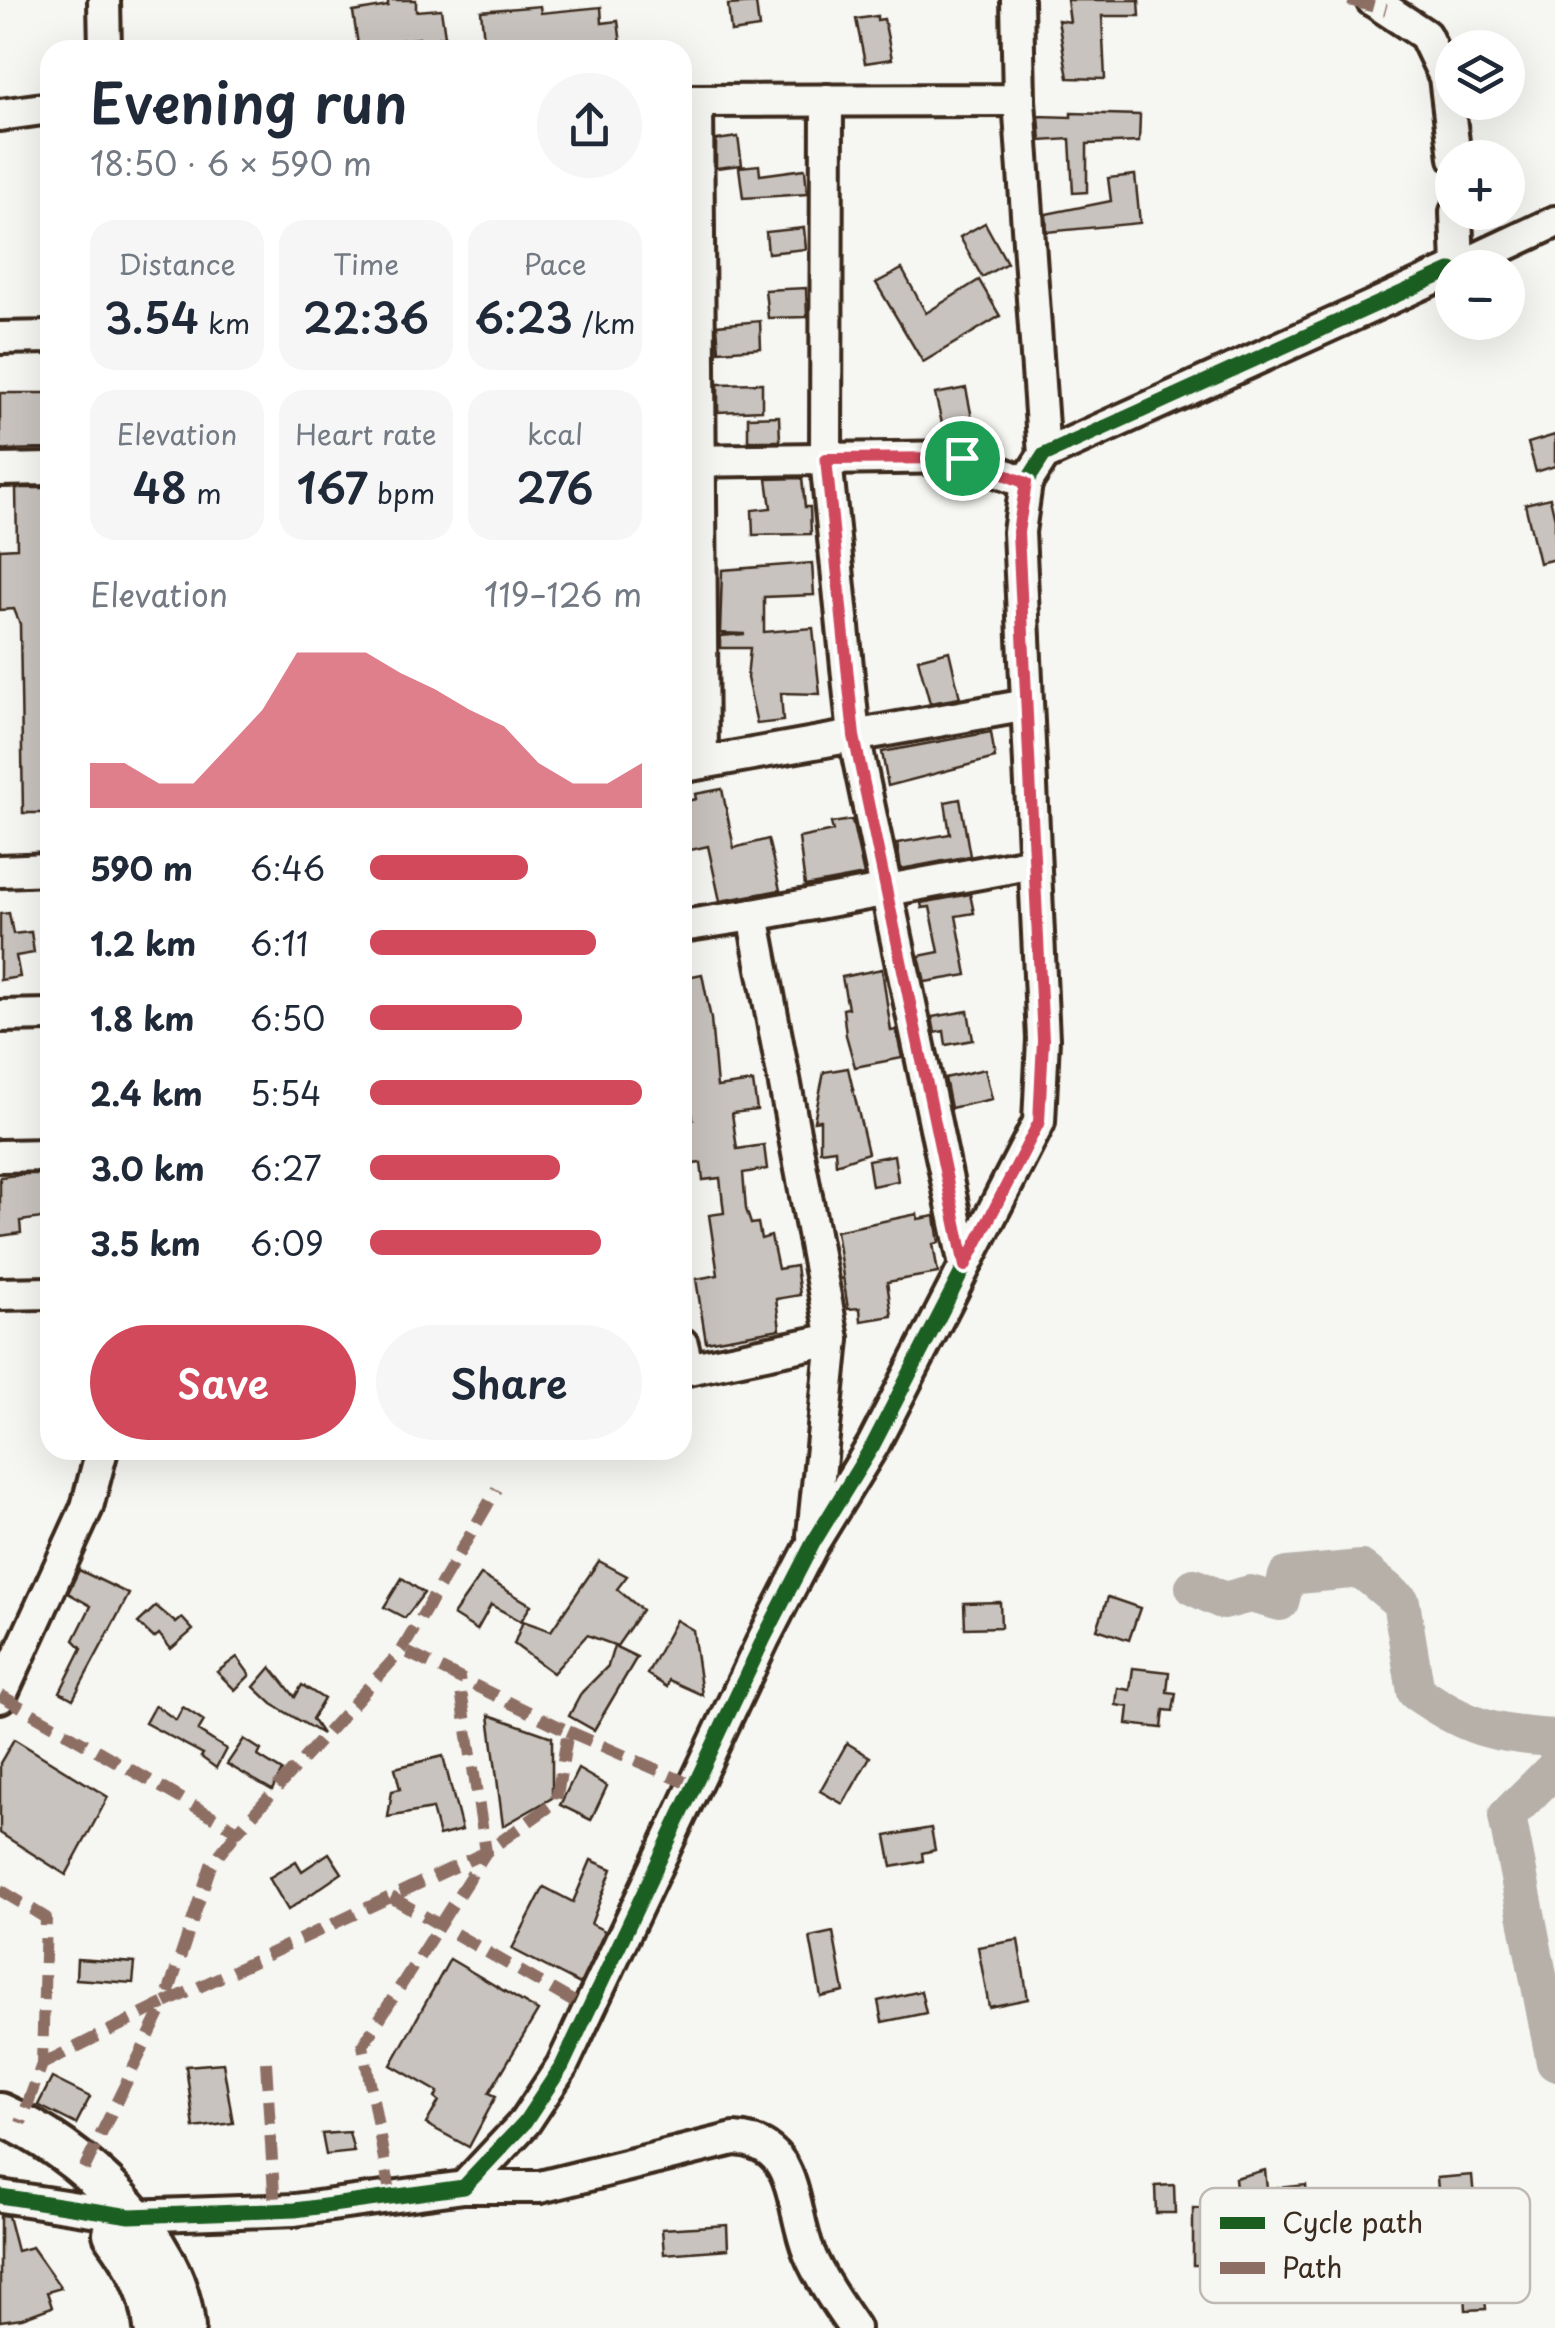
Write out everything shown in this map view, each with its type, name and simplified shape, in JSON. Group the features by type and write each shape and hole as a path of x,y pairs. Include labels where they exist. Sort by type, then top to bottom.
{"main road":[{"path":"0,2114 48,2139 104,2185 146,2284 155,2328"},
{"path":"0,2140 36,2159 114,2214 172,2271 184,2328"}],"street":[{"path":"104,0 105,40"},
{"path":"1018,0 1019,100 1044,455"},
{"path":"1372,0 1424,36 1445,78 1453,140"},
{"path":"827,100 826,459 854,736 965,1266"},
{"path":"692,101 1019,100"},
{"path":"0,115 40,109"},
{"path":"1495,250 1555,222"},
{"path":"464,2187 526,2122 562,2066 813,1544 873,1445 1039,1122 1043,1040 1018,532 1026,483 1044,455 1435,278"},
{"path":"0,338 40,337"},
{"path":"692,461 962,458 1026,483"},
{"path":"0,470 40,469"},
{"path":"692,765 1027,705"},
{"path":"692,924 1034,863"},
{"path":"0,872 40,870"},
{"path":"754,915 833,1339 813,1544"},
{"path":"0,1016 40,1015"},
{"path":"0,1156 40,1155"},
{"path":"0,1294 40,1293"},
{"path":"692,1368 833,1339"},
{"path":"0,1698 87,1507 99,1460"},
{"path":"0,2196 114,2214 294,2210 464,2187 540,2187 734,2139 756,2140 773,2152 786,2170 809,2253 854,2328"}],"building":[{"path":"388,0 416,0 416,11 441,9 445,36 431,40 357,40 353,12 388,6"},
{"path":"1067,0 1139,0 1140,16 1102,16 1105,79 1068,78 1058,20 1070,22"},
{"path":"756,3 759,28 731,32 728,5"},
{"path":"540,6 541,13 601,7 602,23 618,21 620,40 484,40 481,11"},
{"path":"877,16 877,20 884,19 892,59 865,63 856,19"},
{"path":"1071,113 1140,115 1139,142 1087,144 1087,192 1073,193 1070,139 1041,141 1039,116 1071,117"},
{"path":"738,137 742,165 716,168 716,140"},
{"path":"759,165 760,175 805,169 807,194 743,198 739,167"},
{"path":"1135,175 1140,223 1047,232 1046,214 1111,201 1108,178"},
{"path":"985,223 1007,263 982,277 960,237"},
{"path":"804,228 806,249 768,253 766,232"},
{"path":"902,269 926,313 979,280 1000,316 923,362 876,283"},
{"path":"806,288 807,317 768,318 765,290"},
{"path":"760,321 761,348 719,351 717,325"},
{"path":"762,383 762,410 718,412 718,384"},
{"path":"966,388 974,428 945,436 935,394"},
{"path":"0,393 40,393 40,449 0,450"},
{"path":"779,416 780,441 748,441 748,417"},
{"path":"1555,435 1555,466 1536,472 1528,443"},
{"path":"802,478 805,507 810,507 811,534 753,535 752,510 771,508 767,479"},
{"path":"16,488 40,488 40,813 23,813 20,624 14,609 0,610 0,549 17,548"},
{"path":"1550,498 1555,519 1555,559 1539,563 1525,504"},
{"path":"812,563 814,595 764,597 764,632 813,628 820,694 781,693 783,721 757,724 747,678 750,648 720,648 720,636 745,634 720,633 722,570"},
{"path":"949,651 960,698 930,703 918,659"},
{"path":"991,732 995,758 888,786 882,752"},
{"path":"722,789 734,848 768,839 780,890 720,901 708,846 692,850 695,794"},
{"path":"960,799 970,856 901,869 897,843 950,834 945,802"},
{"path":"852,820 864,875 805,886 799,838 833,831 831,823"},
{"path":"970,894 974,913 956,916 967,975 925,982 919,956 939,952 930,907 922,908 921,903"},
{"path":"9,913 13,934 31,932 34,953 16,956 20,977 0,980 0,914"},
{"path":"882,969 891,1031 896,1030 902,1058 855,1067 846,1035 843,1009 848,1008 842,977"},
{"path":"702,974 711,1019 717,1087 753,1082 757,1110 732,1113 737,1149 764,1145 767,1169 743,1173 746,1209 751,1224 758,1223 761,1239 771,1236 778,1269 796,1266 800,1295 776,1299 780,1329 706,1342 696,1279 718,1275 709,1215 724,1213 720,1178 703,1180 701,1163 693,1164 692,1158 692,976"},
{"path":"968,1011 973,1040 946,1045 944,1031 935,1033 932,1017"},
{"path":"848,1068 868,1153 836,1164 835,1149 820,1151 820,1120 814,1121 824,1072"},
{"path":"985,1069 992,1099 951,1108 945,1078"},
{"path":"894,1155 898,1181 872,1186 868,1160"},
{"path":"40,1174 40,1218 20,1221 21,1233 0,1236 0,1177"},
{"path":"917,1214 918,1219 935,1216 939,1243 933,1244 938,1273 887,1282 892,1316 861,1321 860,1308 848,1309 836,1231"},
{"path":"599,1561 627,1576 617,1589 642,1610 617,1646 587,1635 553,1673 514,1644 523,1621 551,1631"},
{"path":"79,1570 129,1594 73,1699 60,1692 82,1648 74,1640 91,1606 68,1593"},
{"path":"481,1575 531,1605 521,1621 491,1605 477,1630 453,1615"},
{"path":"402,1578 424,1593 405,1618 384,1607"},
{"path":"1108,1597 1140,1608 1129,1640 1097,1629"},
{"path":"1000,1602 1001,1627 965,1628 964,1603"},
{"path":"156,1606 176,1623 182,1618 193,1630 171,1649 159,1634 154,1638 138,1623"},
{"path":"676,1620 693,1630 702,1695 669,1680 667,1687 647,1674"},
{"path":"614,1646 637,1657 594,1730 569,1716 582,1692 608,1666"},
{"path":"237,1657 250,1675 235,1690 217,1672"},
{"path":"271,1667 295,1697 302,1685 324,1699 312,1719 322,1734 272,1704 254,1687"},
{"path":"1133,1668 1169,1672 1167,1692 1176,1693 1173,1711 1164,1710 1162,1728 1127,1724 1129,1707 1116,1705 1118,1688 1130,1690"},
{"path":"155,1705 176,1720 183,1707 204,1721 198,1731 226,1749 216,1768 201,1757 203,1754 145,1723"},
{"path":"489,1715 552,1737 552,1798 503,1826"},
{"path":"14,1739 108,1797 66,1875 0,1833 0,1763"},
{"path":"244,1739 261,1750 258,1756 282,1771 272,1790 227,1764"},
{"path":"847,1743 870,1757 843,1804 820,1791"},
{"path":"443,1756 462,1830 439,1836 432,1809 388,1817 392,1791 400,1789 395,1768"},
{"path":"578,1769 607,1786 591,1820 560,1805"},
{"path":"931,1828 935,1850 922,1853 923,1861 892,1867 886,1836"},
{"path":"329,1853 342,1873 288,1910 269,1878 296,1861 302,1871"},
{"path":"591,1860 612,1869 591,1924 605,1931 580,1984 512,1949 544,1887 573,1902"},
{"path":"833,1932 844,1992 821,1997 810,1937"},
{"path":"1018,1940 1028,1999 989,2007 978,1947"},
{"path":"77,1959 135,1963 133,1983 76,1979"},
{"path":"450,1959 538,2011 489,2093 496,2096 469,2147 426,2124 439,2101 435,2098 438,2092 391,2065"},
{"path":"921,1991 926,2013 882,2022 878,2001"},
{"path":"223,2063 233,2123 194,2128 186,2066"},
{"path":"52,2078 90,2097 76,2124 38,2105"},
{"path":"349,2132 354,2152 326,2155 322,2134"},
{"path":"1265,2170 1267,2188 1236,2188 1235,2178"},
{"path":"1472,2175 1473,2188 1438,2188 1437,2178"},
{"path":"1174,2185 1175,2213 1156,2213 1155,2186"},
{"path":"1193,2208 1200,2208 1200,2265 1193,2265"},
{"path":"0,2215 8,2216 17,2251 32,2247 61,2288 47,2292 52,2307 0,2321"},
{"path":"727,2225 728,2249 664,2254 662,2229"},
{"path":"1466,2303 1485,2303 1486,2309 1466,2310"}],"waterway":[{"path":"1194,1587 1224,1601 1250,1594 1280,1602 1287,1576 1361,1569 1401,1602 1416,1692 1450,1714 1481,1727 1555,1738"},
{"path":"1555,1768 1507,1816 1555,2062"}],"marked path":[{"path":"1349,0 1386,10"},
{"path":"0,1695 238,1831 402,1650 497,1489"},
{"path":"84,2169 165,2003 486,1852 556,1802 568,1731 402,1650"},
{"path":"391,2197 363,2045 486,1852 459,1678"},
{"path":"568,1731 694,1786"},
{"path":"42,2064 165,2003 211,1865 238,1831"},
{"path":"0,1890 46,1918 42,2064 21,2123"},
{"path":"391,1897 588,2010"},
{"path":"266,2062 275,2210"}],"cycle path":[{"path":"0,2196 130,2216 295,2210 464,2187 525,2122 562,2066 764,1638 813,1543 873,1445 1039,1122 1043,1039 1019,532 1026,483 1044,455 1435,278"}],"route":[{"path":"962,458 1026,483 1018,532 1043,1040 1039,1122 965,1266 854,736 826,459 962,458"}]}
